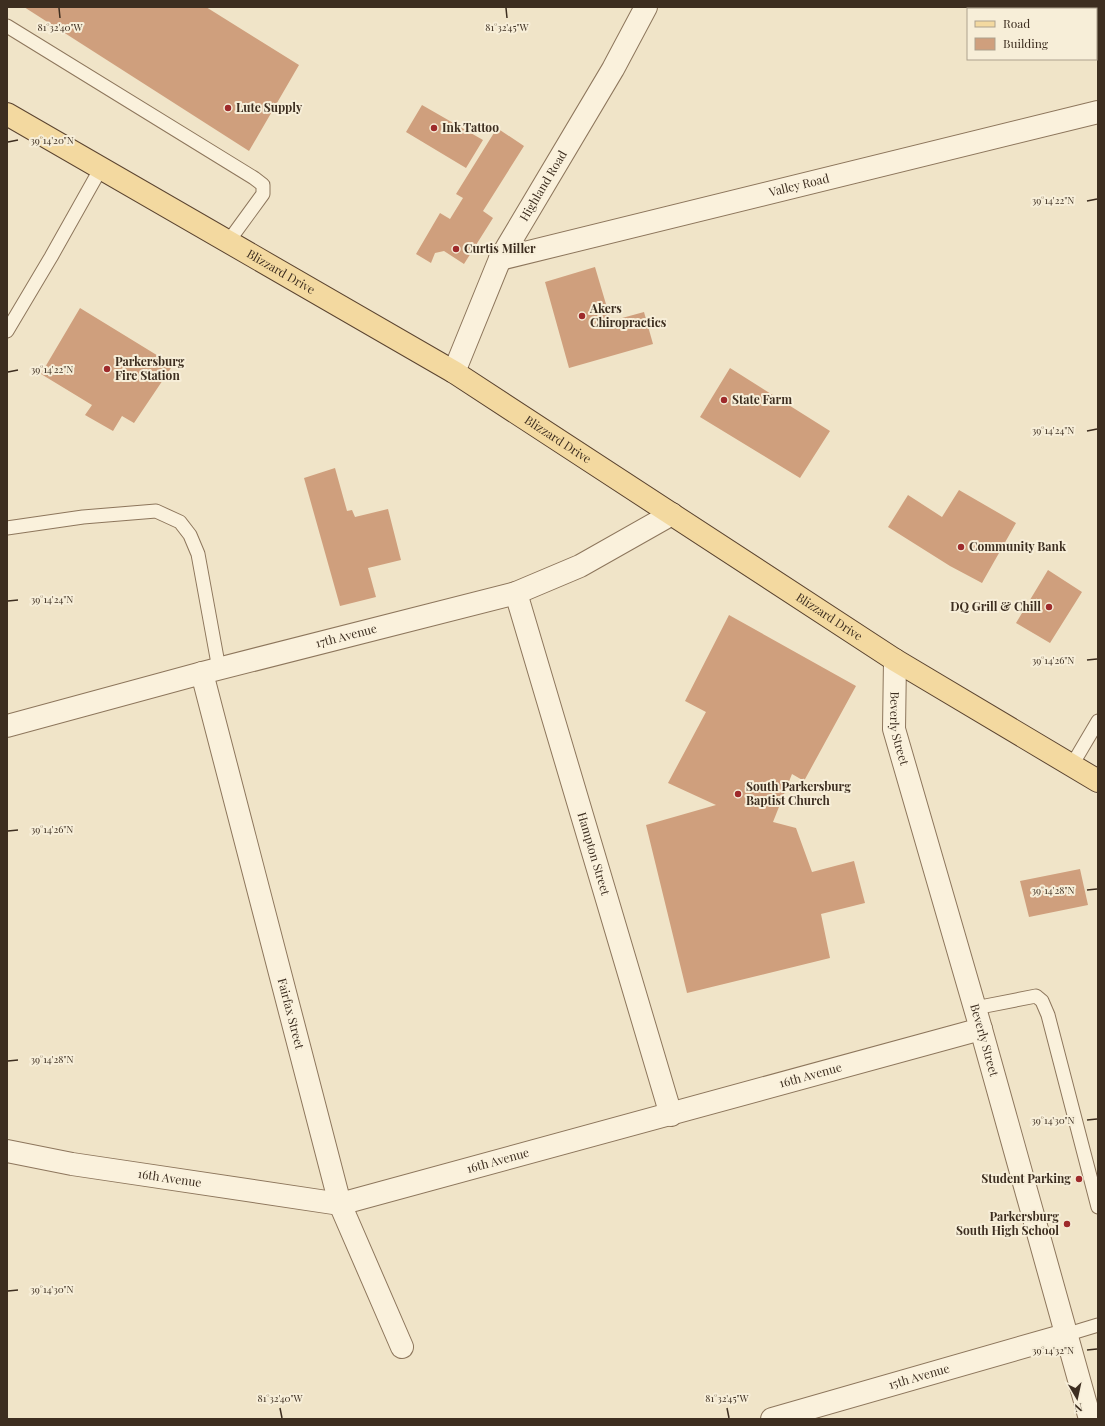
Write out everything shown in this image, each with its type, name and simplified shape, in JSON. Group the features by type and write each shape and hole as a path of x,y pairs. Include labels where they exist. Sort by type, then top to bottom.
{"main road":[{"name":"Blizzard Drive","path":"7,114 454,372 895,660 1098,781"}],"street":[{"name":"Highland Road","path":"454,372 500,259 613,70 646,7"},
{"name":"Valley Road","path":"500,259 1098,112"},
{"name":"17th Avenue","path":"7,726 211,671 516,593 580,566 672,514"},
{"name":"Hampton Street","path":"516,593 671,1115"},
{"name":"Beverly Street","path":"895,660 894,729 981,1029 1065,1335 1090,1419"},
{"name":"Fairfax Street","path":"211,671 340,1204 402,1347"},
{"name":"16th Avenue","path":"7,1151 72,1164 340,1204 671,1115 981,1029"},
{"name":"15th Avenue","path":"772,1419 1065,1335"}],"lane":[{"path":"7,26 263,185 263,194 228,242"},
{"path":"7,331 101,168"},
{"path":"7,528 83,517 156,511 180,522 190,535 198,554 211,671"},
{"path":"1072,765 1098,721"},
{"path":"975,1008 1036,996 1042,1001 1048,1015 1098,1207"},
{"path":"1065,1335 1098,1325"}],"building":[{"name":"Lute Supply","path":"24,7 206,7 299,65 249,151"},
{"path":"422,105 483,140 466,168 406,132"},
{"path":"497,128 524,146 483,211 493,218 464,264 444,251 435,253 431,263 416,254 440,213 450,219 463,198 456,194"},
{"name":"Akers Chiropractics","path":"595,267 611,321 644,312 653,344 569,368 545,282"},
{"name":"Parkersburg Fire Station","path":"80,308 173,365 134,423 122,416 113,431 85,415 92,405 41,374"},
{"path":"730,368 830,431 800,478 700,417"},
{"path":"335,468 347,511 352,510 355,517 388,509 401,560 368,568 376,597 340,606 304,478"},
{"name":"Community Bank","path":"959,490 1016,523 982,583 950,566 888,527 908,495 942,517"},
{"name":"DQ Grill & Chill","path":"1048,570 1082,592 1050,643 1016,623"},
{"name":"South Parkersburg Baptist Church","path":"729,615 856,686 804,781 792,774 773,822 796,828 812,872 854,861 865,903 821,914 830,958 687,993 646,825 716,805 668,783 706,712 685,701"},
{"path":"1080,869 1088,905 1029,917 1020,881"}],"place":[{"name":"Lute Supply","path":"228,108"},
{"name":"Ink Tattoo","path":"434,128"},
{"name":"Curtis Miller","path":"456,249"},
{"name":"Akers Chiropractics","path":"582,316"},
{"name":"Parkersburg Fire Station","path":"107,369"},
{"name":"State Farm","path":"724,400"},
{"name":"Community Bank","path":"961,547"},
{"name":"DQ Grill & Chill","path":"1049,607"},
{"name":"South Parkersburg Baptist Church","path":"738,794"},
{"name":"Student Parking","path":"1079,1179"},
{"name":"Parkersburg South High School","path":"1067,1224"}]}
